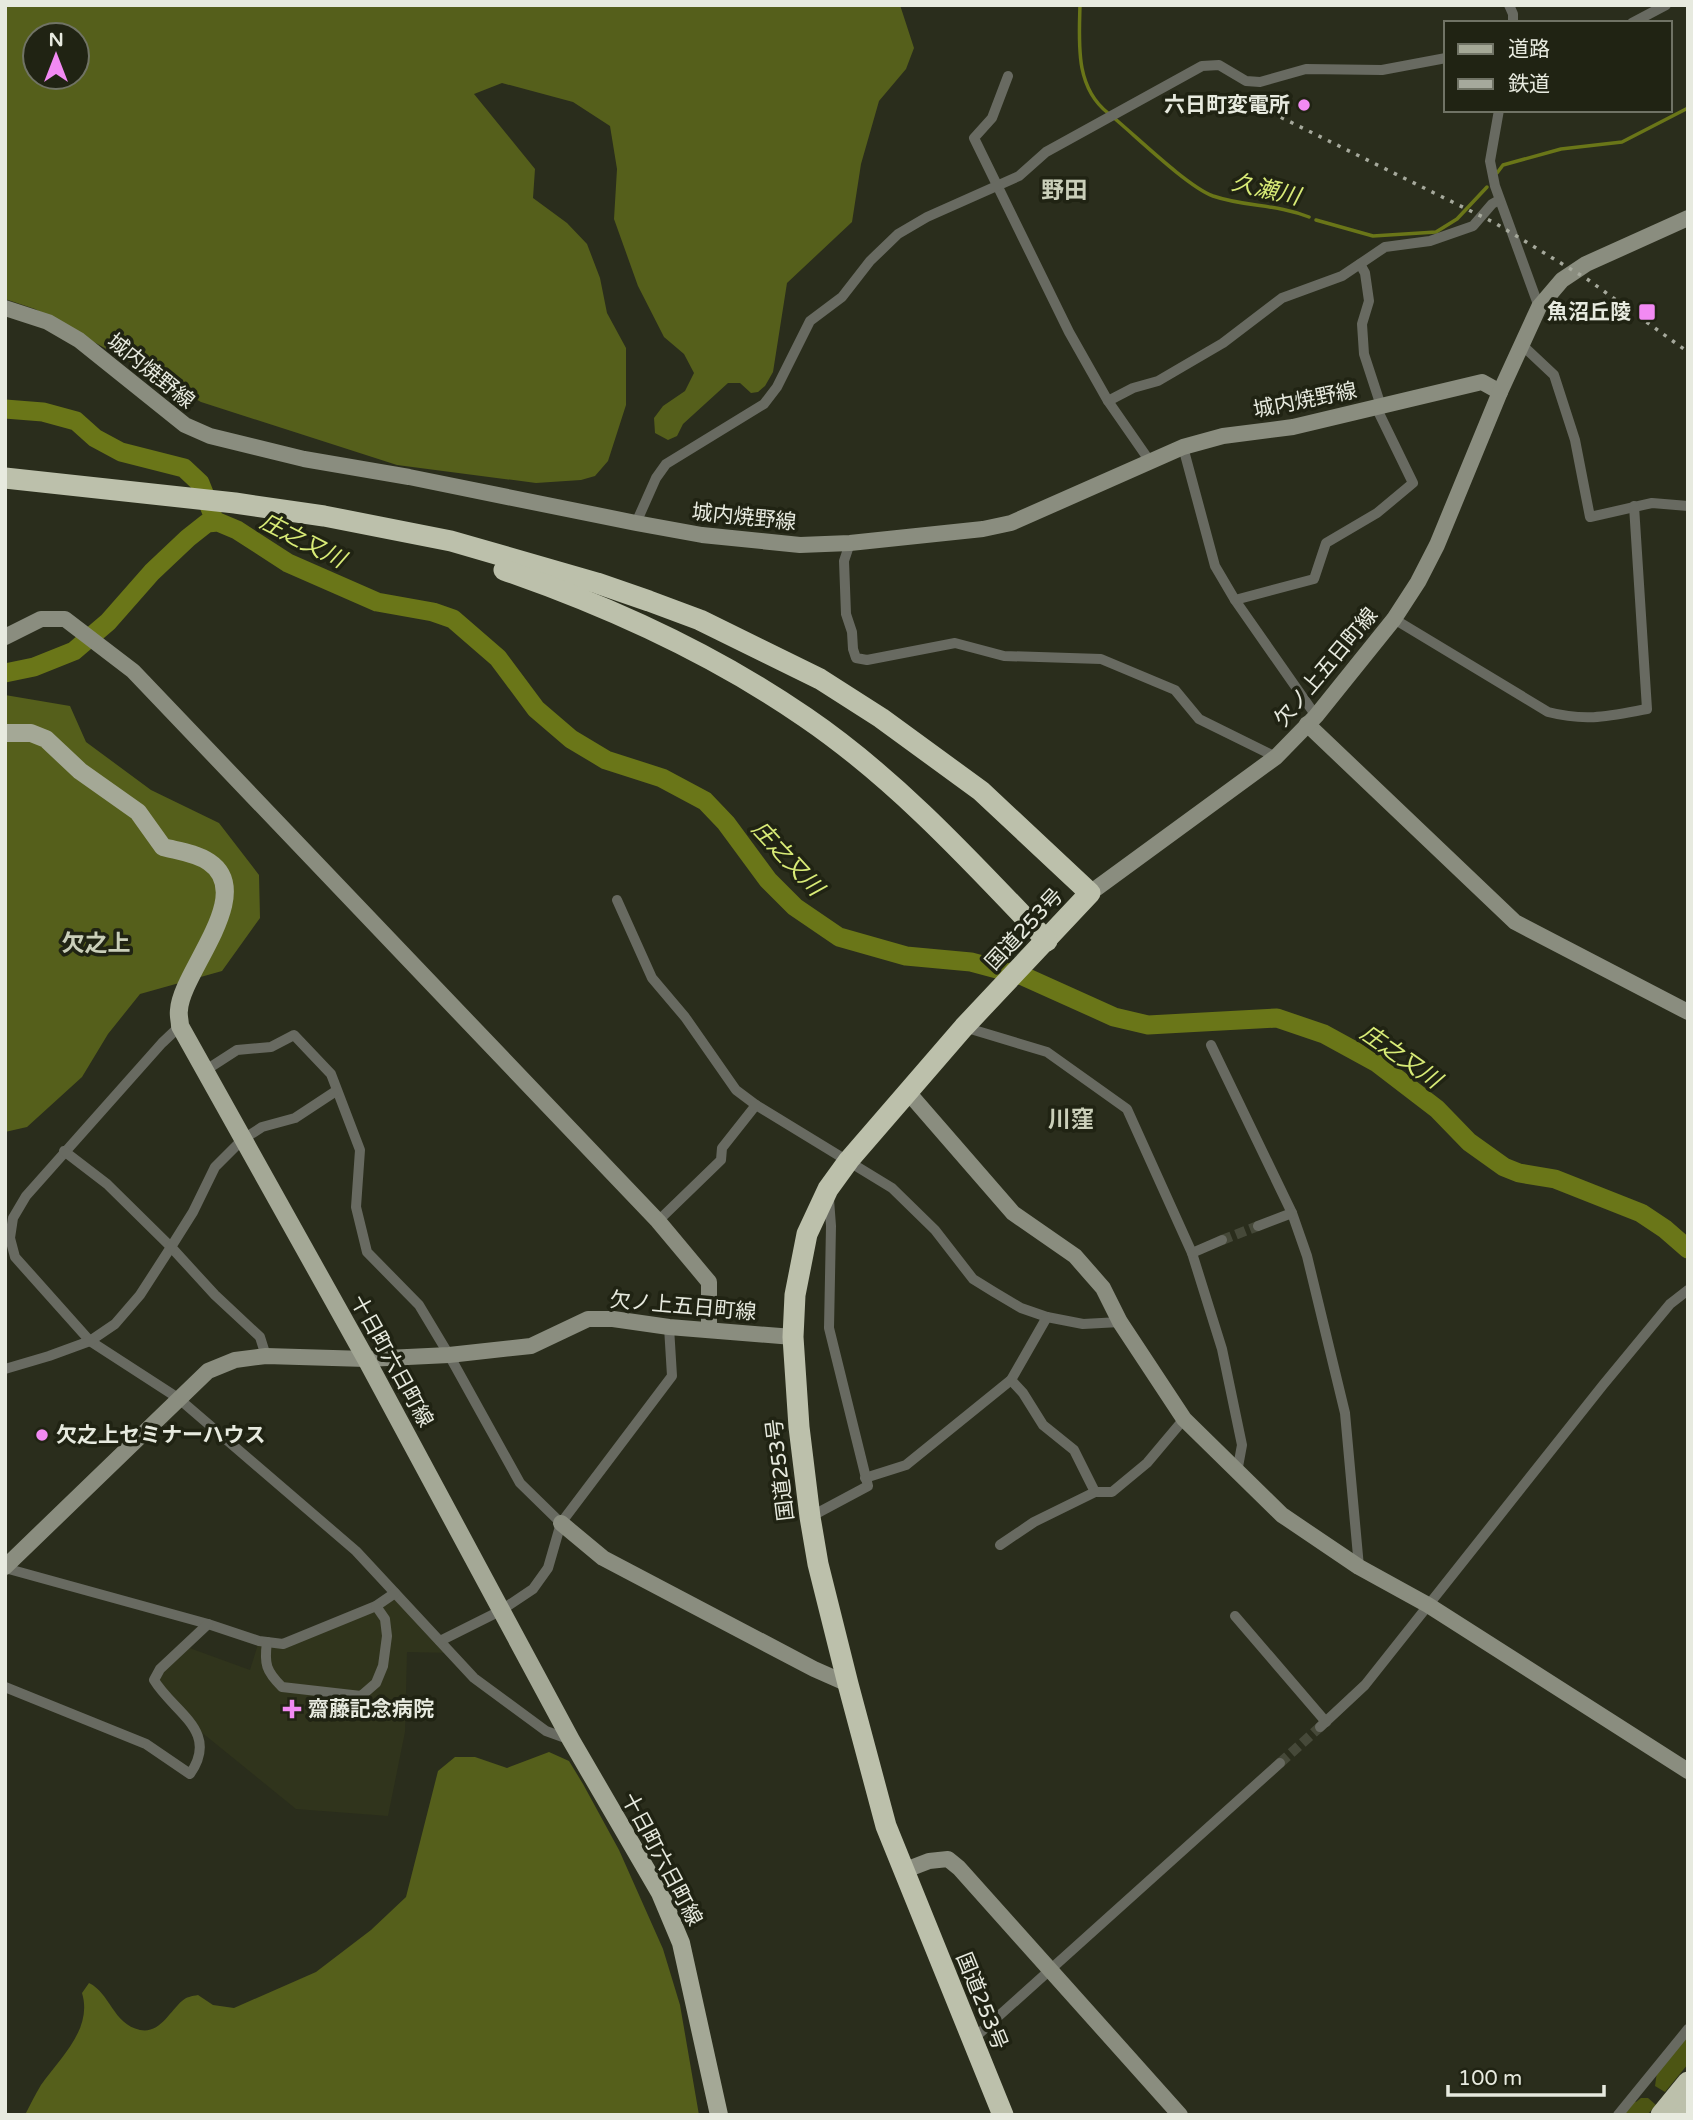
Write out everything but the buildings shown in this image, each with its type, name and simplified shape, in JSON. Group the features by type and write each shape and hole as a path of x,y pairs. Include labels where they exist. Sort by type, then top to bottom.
{"highway":[{"path":"5,478 235,503 324,516 451,541 597,583 699,620 820,679 881,718 981,791 1090,893"},
{"path":"391,531 575,594 698,651 806,717 907,798 1047,941"},
{"name":"国道253号","path":"1003,2115 903,1871 873,1782 848,1684 818,1564 810,1517 799,1427 793,1337 795,1295 807,1234 828,1189 849,1160 964,1027 1090,893"},
{"path":"1661,2115 1688,2082"},
{"path":"1684,2115 1688,2110"}],"main road":[{"path":"5,733 30,733 46,739 80,771 138,812 163,847 194,855 211,863 222,877 224,896 220,921 186,989 179,1009 180,1026"},
{"name":"十日町六日町線","path":"180,1026 366,1359 571,1740 660,1894 681,1943 719,2115"}],"street":[{"path":"1636,21 1666,5"},
{"path":"636,523 656,478 666,464 764,404 777,387 810,321 842,297 870,261 898,234 926,217 1019,176 1046,152 1202,66 1220,65 1246,81 1260,82 1306,69 1382,70 1444,58"},
{"path":"1008,76 992,118 974,138 1069,331 1108,401 1149,460"},
{"path":"1499,112 1490,162 1499,200 1539,307"},
{"path":"1108,401 1132,388 1158,381 1223,343 1282,298 1342,276 1385,247 1430,241 1474,226 1492,204 1499,200"},
{"name":"欠ノ上五日町線","path":"1090,893 1276,757 1311,720 1394,620 1437,545 1500,392 1539,307 1562,280 1586,264 1688,218"},
{"path":"1235,600 1314,579 1326,543 1377,513 1413,483 1378,407 1364,354 1362,324 1369,301 1365,273 1360,264"},
{"name":"城内焼野線","path":"5,308 48,322 79,340 185,425 210,436 304,459 422,479 636,523 702,535 800,545 850,543 983,529 1011,523 1149,460 1223,436 1293,427 1482,382 1500,392"},
{"path":"1521,344 1554,375 1575,440 1590,517 1653,503 1688,506"},
{"path":"1183,447 1215,566 1311,720 1515,922 1688,1012"},
{"path":"1394,620 1548,712 1594,719 1647,709 1634,506"},
{"path":"850,543 844,561 846,614 856,659 867,660 955,643 1004,656 1101,660 1175,691 1199,719 1276,757"},
{"path":"5,637 41,619 65,619 133,671 657,1222 709,1282 709,1330"},
{"path":"617,900 652,978 685,1017 736,1090 892,1188 935,1230 973,1279 1021,1308 1048,1317 1083,1324 1120,1322"},
{"path":"180,1026 26,1196 13,1218 10,1238 15,1257 90,1340 178,1398 356,1551 474,1678 546,1731 571,1740"},
{"path":"964,1027 1047,1052 1126,1109 1192,1253 1222,1349 1242,1445 1237,1472"},
{"path":"206,1070 237,1050 271,1046 294,1035 331,1074 360,1150 356,1207 368,1252 419,1305 520,1483 561,1523 603,1558 814,1669 848,1684"},
{"path":"1211,1045 1292,1213 1307,1256 1345,1413 1359,1567"},
{"path":"5,1369 90,1340 115,1324 140,1295 171,1247 193,1212 215,1167 242,1140 262,1126 295,1118 336,1091"},
{"path":"907,1091 1013,1213 1075,1256 1103,1288 1120,1322 1184,1419 1282,1515 1359,1567 1428,1605 1688,1771"},
{"path":"657,1222 721,1160 722,1148 756,1105"},
{"path":"64,1151 107,1184 215,1295 260,1337 266,1356"},
{"path":"810,1517 868,1486 829,1328 831,1226 828,1189"},
{"path":"1258,1226 1292,1213"},
{"path":"1192,1253 1222,1240"},
{"path":"1235,1616 1323,1724 1365,1685 1653,1324 1670,1304 1688,1290"},
{"path":"866,1478 906,1465 1011,1380 1048,1317"},
{"name":"欠ノ上五日町線","path":"5,1567 208,1371 235,1360 266,1356 366,1359 449,1355 531,1346 588,1319 613,1319 669,1327 793,1337"},
{"path":"440,1641 500,1611 533,1589 548,1568 561,1523 672,1376 669,1327"},
{"path":"1011,1380 1023,1392 1044,1425 1074,1450 1095,1492"},
{"path":"1000,1545 1034,1522 1095,1492 1112,1492 1147,1463 1184,1419"},
{"path":"5,1567 267,1642 283,1644 376,1606 395,1593"},
{"path":"267,1642 265,1662 274,1679 282,1687 361,1696 376,1683 383,1666 387,1636 385,1619 376,1606"},
{"path":"5,1687 146,1744 190,1774 198,1763 202,1747 195,1727 161,1692 154,1680 159,1669 208,1623"},
{"path":"972,2040 1280,1763"},
{"path":"903,1871 929,1861 948,1859 959,1868 1180,2115"},
{"path":"1618,2115 1688,2029"}],"shaded area":[{"name":"齋藤記念病院","path":"395,1593 451,1653 407,1652 405,1732 388,1816 296,1809 195,1727 154,1680 184,1646 250,1670 259,1641 283,1644"}],"green space":[{"path":"5,5 900,5 914,48 906,69 879,101 861,164 852,222 787,283 773,372 765,386 758,392 751,393 740,383 728,383 683,424 677,436 668,440 655,433 654,418 663,406 685,391 694,373 684,354 664,337 638,286 614,219 617,169 610,126 573,102 502,83 474,94 535,169 533,198 567,223 587,244 600,278 607,313 626,348 626,405 608,461 595,476 581,480 536,483 397,465 201,402 35,309 5,299"},
{"path":"5,695 70,706 86,742 151,790 219,823 259,875 260,918 222,971 140,994 108,1034 82,1077 27,1127 5,1132"},
{"path":"549,1752 569,1761 583,1784 619,1850 663,1949 680,2005 699,2115 25,2115 41,2085 79,2031 83,2019 82,1993 89,1983 102,1994 124,2022 131,2027 147,2030 159,2025 189,1997 198,1995 213,2005 234,2008 316,1972 371,1930 406,1897 438,1771 455,1757 475,1757 507,1768"},
{"path":"1688,2035 1688,2064 1665,2092 1655,2086 1657,2072"},
{"path":"1648,2098 1656,2105 1647,2115 1622,2115 1634,2101"}],"waterway":[{"name":"久瀬川","path":"1080,5 1080,49 1084,78 1097,102 1108,113"},
{"name":"久瀬川","path":"1497,173 1503,165 1561,149 1622,142 1688,108"},
{"name":"久瀬川","path":"1114,118 1202,191 1225,200 1285,210 1309,217"},
{"name":"久瀬川","path":"1316,220 1373,236 1436,232 1457,219 1487,187"},
{"path":"5,409 43,412 76,421 95,438 121,452 184,468 200,483 212,513"},
{"name":"庄之又川","path":"5,673 34,667 74,651 108,622 152,572 188,538 207,523 218,522 237,530 288,563 377,602 433,612 453,619 498,658 536,709 571,739 606,760 662,778 705,801 726,823 768,880 795,907 839,937 906,956 971,962 1023,976 1114,1017 1148,1025 1277,1018 1324,1034 1377,1063 1437,1109 1469,1142 1504,1167 1519,1173 1555,1179 1641,1213 1688,1249"}],"tunnel":[{"path":"1222,1240 1258,1226"},
{"path":"1280,1763 1320,1727"}],"railway":[{"path":"1262,108 1495,223 1587,279 1688,352"}],"place":[{"name":"六日町変電所","path":"1304,105"},
{"name":"魚沼丘陵","path":"1647,312"},
{"name":"欠之上セミナーハウス","path":"42,1435"},
{"name":"齋藤記念病院","path":"292,1709"}],"district":[{"name":"野田","path":"1064,190"},
{"name":"欠之上","path":"96,943"},
{"name":"川窪","path":"1071,1119"}]}
